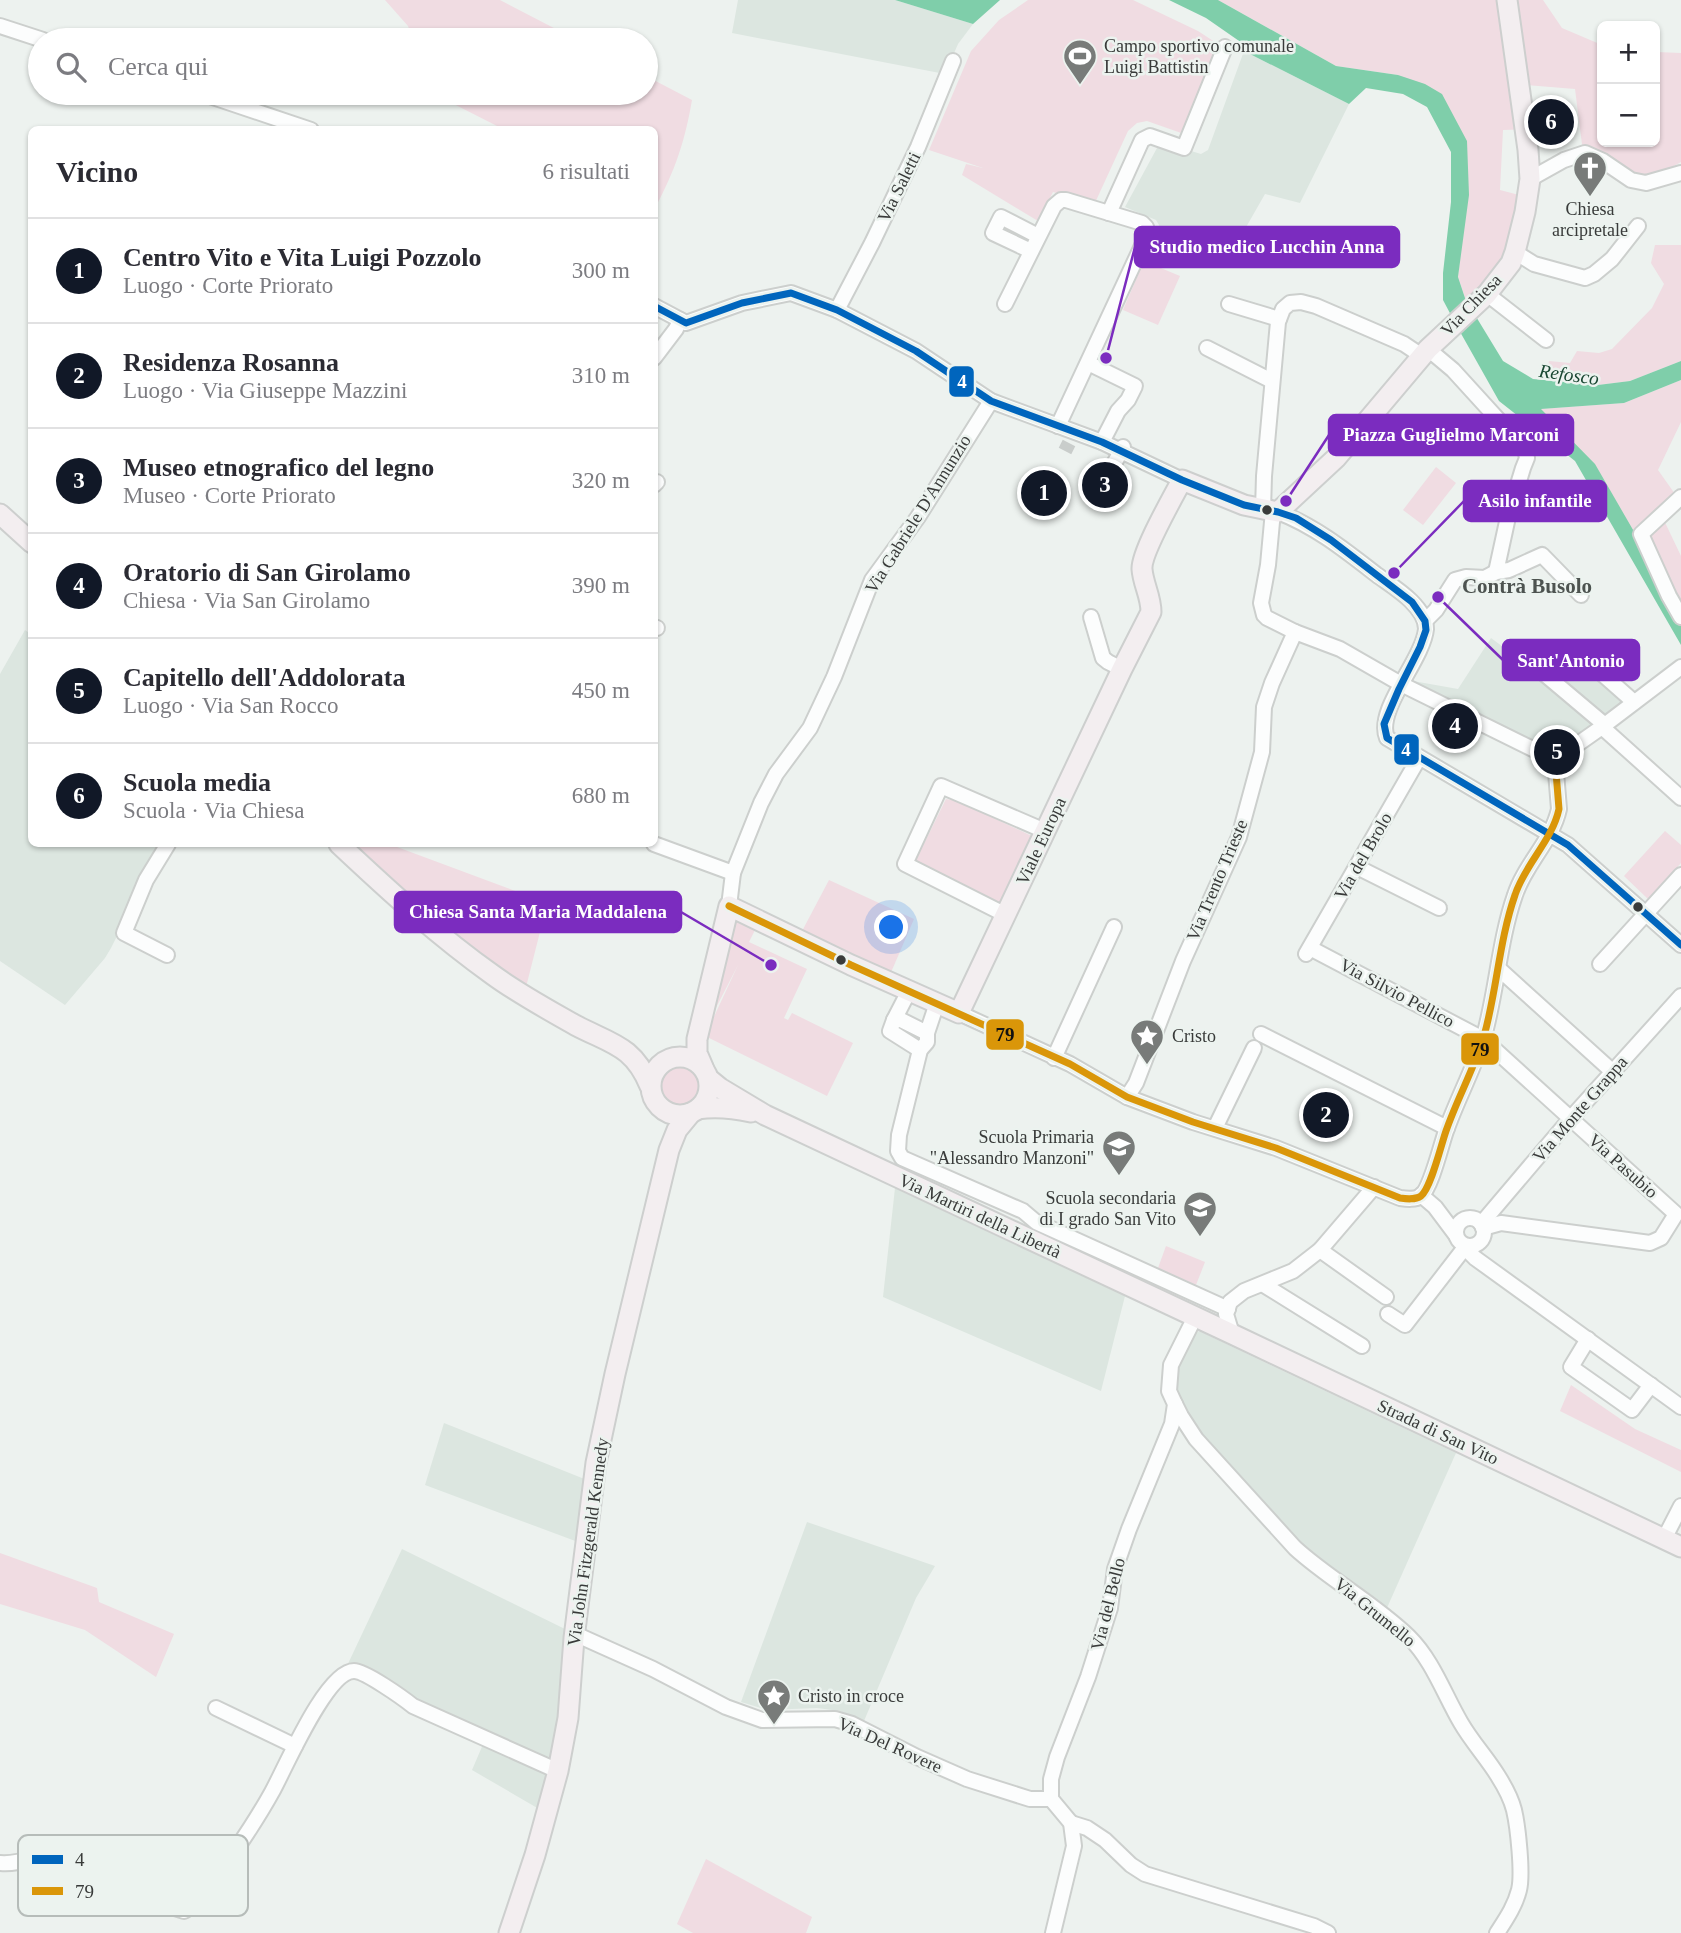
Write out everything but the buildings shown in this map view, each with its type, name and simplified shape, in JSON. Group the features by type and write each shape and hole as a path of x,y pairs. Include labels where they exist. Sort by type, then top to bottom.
{"main road":[{"name":"Via Chiesa","path":"1271,511 1336,458 1425,353 1487,294 1511,263 1525,212 1530,179 1507,0"},
{"path":"1182,480 1244,505 1271,511"},
{"name":"Viale Europa","path":"959,1013 1151,612 1151,601 1141,567 1182,480"},
{"path":"0,514 28,539"},
{"path":"342,847 415,914 524,996 618,1045 651,1056 695,1060 706,1073 708,1096 694,1111 677,1115 663,1110 652,1096 650,1086 637,1061 618,1045"},
{"path":"729,906 959,1013"},
{"name":"Via Gabriele D'Annunzio","path":"706,1073 698,1058 697,1046 729,906"},
{"name":"Via Gabriele D'Annunzio","path":"671,1058 687,1042 702,1019"},
{"path":"650,1086 656,1068 671,1058"},
{"name":"Via Martiri della Libertà","path":"706,1073 720,1088 765,1115 1195,1317"},
{"name":"Via Martiri della Libertà","path":"694,1111 712,1107 737,1108 765,1115"},
{"name":"Via John Fitzgerald Kennedy","path":"663,1110 670,1150"},
{"name":"Via John Fitzgerald Kennedy","path":"509,1933 535,1855 558,1771 568,1718 575,1634 596,1464 615,1374 670,1150 677,1130 694,1111"},
{"name":"Strada di San Vito","path":"1195,1317 1672,1543"}],"street":[{"path":"0,26 28,35"},
{"path":"1109,212 1142,140 1150,136 1184,148 1226,47"},
{"name":"Via Saletti","path":"836,310 918,147 953,61"},
{"path":"237,105 300,126"},
{"path":"1530,179 1564,160 1584,153 1603,161 1631,180 1646,183 1681,173"},
{"path":"1005,304 1054,206 1061,200 1109,212 1142,223 1146,227 1148,233 1058,426"},
{"path":"1031,251 993,233 1001,218 1038,236"},
{"path":"1515,252 1534,264 1585,278 1594,274 1612,258 1638,226"},
{"path":"658,353 683,321 742,303 791,293 836,310 916,351 990,401 1122,449 1182,480"},
{"path":"1487,294 1546,340"},
{"path":"1496,572 1508,517 1527,458 1525,449 1453,370 1425,353 1316,306 1301,302 1290,303 1283,309 1279,319 1272,381 1271,511 1268,565 1261,603 1264,615 1295,632 1340,649 1401,684 1555,760"},
{"path":"1229,304 1279,319"},
{"path":"658,308 683,321"},
{"path":"1207,348 1272,381"},
{"path":"1088,363 1135,386 1102,442"},
{"name":"Via Gabriele D'Annunzio","path":"729,906 733,873 761,803 776,774 810,728 872,580 918,517 990,401"},
{"path":"1103,477 1106,479 1122,449"},
{"path":"1681,496 1641,534 1681,617"},
{"path":"1271,511 1296,518 1331,540 1412,602 1425,621 1426,630 1420,647 1384,724 1387,738 1568,845 1681,945"},
{"path":"1425,621 1436,610 1455,580 1466,577 1485,578 1542,555 1581,596"},
{"path":"1091,617 1103,658 1122,669"},
{"name":"Via Trento Trieste","path":"1128,1097 1136,1083 1183,961 1239,837 1262,752 1264,707 1295,632"},
{"path":"1582,656 1634,702"},
{"path":"1535,666 1604,726 1681,799"},
{"path":"1555,760 1681,667"},
{"name":"Via del Brolo","path":"1308,951 1419,758"},
{"path":"959,1013 1090,1075 1128,1097 1193,1122 1276,1148 1400,1198 1409,1199 1421,1195 1428,1185 1447,1128 1483,1039 1504,933 1516,892 1528,867 1550,835 1559,809 1555,760"},
{"path":"1006,915 905,864 941,786 1045,831"},
{"path":"658,845 733,873"},
{"path":"166,847 146,880 124,933 167,955"},
{"path":"1357,867 1439,908"},
{"path":"1600,964 1681,875"},
{"path":"1054,1058 1114,927"},
{"name":"Via Silvio Pellico","path":"1308,951 1483,1039"},
{"path":"1499,969 1613,1072"},
{"path":"909,991 890,1031 920,1050"},
{"name":"Via Monte Grappa","path":"1478,1223 1681,996"},
{"path":"937,1003 927,1033 927,1042 920,1050 899,1135 898,1152 902,1158 1023,1211 1037,1222 1228,1309"},
{"path":"894,1020 899,1019 927,1033"},
{"path":"1261,1034 1447,1128"},
{"name":"Via Pasubio","path":"1478,1223 1501,1223 1650,1243 1661,1238 1676,1214 1483,1039"},
{"path":"1215,1128 1254,1048"},
{"path":"1232,1334 1226,1314 1230,1303 1244,1292 1293,1271 1320,1250 1374,1187"},
{"path":"1421,1195 1435,1207 1461,1244 1471,1245"},
{"path":"1388,1314 1405,1325 1471,1245 1483,1236 1478,1223 1435,1207"},
{"path":"1456,1235 1460,1222 1478,1223"},
{"path":"1471,1245 1470,1253 1475,1258 1681,1407"},
{"path":"1320,1250 1386,1297"},
{"path":"1264,1284 1362,1346"},
{"name":"Via del Bello","path":"1051,1799 1051,1779 1057,1758 1088,1677 1110,1608 1115,1569 1172,1424 1175,1404 1169,1391 1171,1365 1195,1317"},
{"path":"1588,1339 1571,1367 1632,1410 1651,1385"},
{"name":"Via Grumello","path":"1175,1404 1196,1439 1295,1548 1376,1608 1418,1647 1434,1669 1465,1730 1497,1774 1514,1811 1520,1888 1512,1909 1497,1933"},
{"path":"1672,1543 1681,1506"},
{"name":"Via Del Rovere","path":"575,1634 726,1707 762,1720 835,1718 967,1779 1030,1799 1051,1799"},
{"path":"246,1835 273,1791 322,1699 338,1679 357,1670 413,1706 558,1771"},
{"path":"216,1708 295,1746"},
{"path":"1051,1799 1071,1823 1074,1846 1053,1933"},
{"path":"1071,1823 1087,1828 1105,1840 1131,1865 1145,1874 1314,1926 1328,1933"},
{"path":"0,1863 18,1863"}],"shaded area":[{"path":"385,0 500,0 554,28 409,28"},
{"path":"738,0 895,0 973,24 958,44 945,74 732,33"},
{"path":"895,0 1000,0 973,24"},
{"name":"Campo sportivo comunale Luigi Battistin","path":"1028,0 1133,0 1198,31 1221,46 1184,134 1147,121 1137,123 1128,131 1094,205 1053,192 1038,221 962,175 966,164 983,168 929,150 971,51 999,20"},
{"path":"1169,0 1218,0 1336,66 1398,75 1425,84 1442,94 1467,141 1469,195 1458,277 1467,304 1452,317 1443,300 1443,273 1451,202 1451,152 1427,107 1403,94 1366,88 1349,104 1244,51 1242,43 1206,18"},
{"path":"1218,0 1543,0 1562,28 1597,43 1597,147 1660,147 1660,52 1681,53 1681,162 1658,173 1640,177 1616,169 1583,152 1575,89 1526,85 1534,129 1503,130 1500,190 1523,196 1519,239 1467,304 1458,277 1467,141 1398,75 1336,66"},
{"path":"1244,51 1349,104 1300,203 1265,194 1225,264 1156,233 1159,225 1156,220 1125,207 1161,145 1168,144 1201,154 1208,150"},
{"path":"658,82 692,100 678,156 658,202 658,126 497,126 456,105 658,105"},
{"path":"1655,245 1681,245 1681,361 1630,381 1598,385 1536,378 1546,374 1549,361 1570,363 1577,351 1599,353 1612,349 1652,308 1664,284 1651,263"},
{"path":"1144,261 1180,276 1158,325 1123,310"},
{"path":"1475,315 1503,361 1533,379 1598,385 1630,381 1681,361 1681,380 1624,403 1541,409 1595,464 1681,613 1681,645 1575,461 1499,401 1459,330"},
{"path":"1681,380 1681,422 1658,470 1675,494 1660,512 1681,556 1681,604 1540,409 1624,403"},
{"path":"1436,467 1456,483 1423,525 1403,510"},
{"path":"25,630 28,632 28,847 162,847 105,958 65,1005 0,961 0,674"},
{"path":"1491,638 1541,675 1574,651 1631,700 1560,755 1409,688 1413,681 1458,689"},
{"path":"946,799 957,801 1034,837 1001,906 913,866"},
{"path":"1665,831 1681,845 1681,863 1648,899 1624,876"},
{"path":"354,847 397,847 550,904 541,925 525,991 466,951"},
{"path":"829,880 914,919 889,977 800,935"},
{"path":"742,916 758,924 749,942 807,969 784,1018 788,1020 792,1013 853,1043 827,1096 705,1036 738,965 703,1033 730,919"},
{"path":"680,1064 696,1070 702,1086 696,1102 680,1108 664,1102 658,1086 664,1070"},
{"path":"895,1188 1125,1296 1101,1391 883,1297"},
{"path":"1166,1246 1205,1262 1196,1285 1158,1268"},
{"path":"1199,1331 1456,1453 1386,1610 1308,1554 1198,1436 1175,1389 1177,1359 1190,1338"},
{"path":"1571,1385 1635,1429 1681,1450 1681,1472 1560,1411"},
{"path":"444,1423 587,1480 578,1542 425,1485"},
{"path":"807,1522 935,1566 916,1598 864,1721 840,1711 817,1708 767,1710 741,1702"},
{"path":"402,1549 567,1630 562,1722 539,1809 472,1770 484,1742 346,1668"},
{"path":"0,1553 97,1588 99,1602 174,1634 156,1677 85,1630 0,1604"},
{"path":"706,1859 812,1917 806,1933 693,1933 677,1924"}],"tunnel":[{"path":"1065,451 1069,443"}],"transit line":[{"name":"4","path":"658,308 686,323 742,303 791,293 837,310 916,351 991,401 1102,442 1182,480 1244,505 1296,518 1331,540 1412,602 1425,621 1426,630 1420,647 1384,724 1387,738 1568,845 1681,945"},
{"name":"79","path":"729,906 851,965 1070,1064 1127,1097 1193,1122 1276,1148 1400,1198 1414,1199 1425,1191 1450,1119 1480,1048 1505,930 1519,884 1556,821 1559,809 1555,760"}],"place":[{"name":"Campo sportivo comunale Luigi Battistin","path":"1080,86"},
{"name":"Scuola media","path":"1551,122"},
{"name":"Chiesa arcipretale","path":"1590,198"},
{"name":"Studio medico Lucchin Anna","path":"1106,358"},
{"name":"Museo etnografico del legno","path":"1105,485"},
{"name":"Centro Vito e Vita Luigi Pozzolo","path":"1044,493"},
{"name":"Piazza Guglielmo Marconi","path":"1286,501"},
{"name":"Asilo infantile","path":"1394,573"},
{"name":"Sant'Antonio","path":"1438,597"},
{"name":"Oratorio di San Girolamo","path":"1455,726"},
{"name":"Capitello dell'Addolorata","path":"1557,752"},
{"name":"Chiesa Santa Maria Maddalena","path":"771,965"},
{"name":"Cristo","path":"1147,1066"},
{"name":"Residenza Rosanna","path":"1326,1115"},
{"name":"Scuola Primaria \"Alessandro Manzoni\"","path":"1119,1177"},
{"name":"Scuola secondaria di I grado San Vito","path":"1200,1238"},
{"name":"Cristo in croce","path":"774,1726"}],"district":[{"name":"Contrà Busolo","path":"1527,586"}],"water label":[{"name":"Refosco","path":"1569,374"}]}
